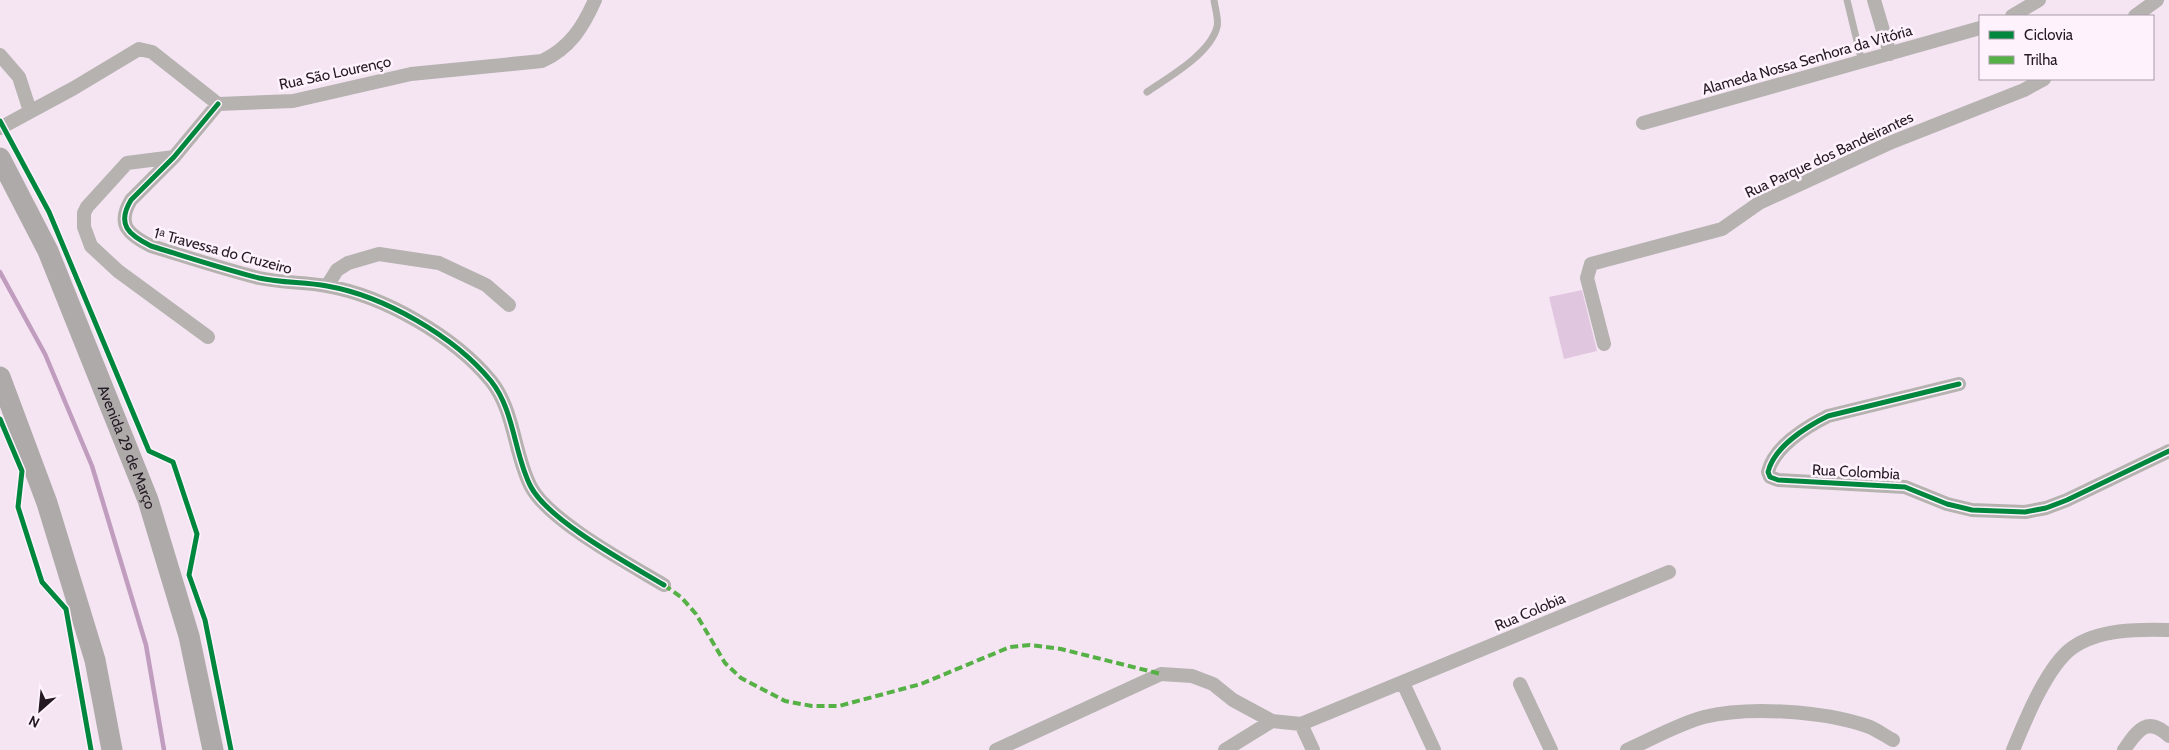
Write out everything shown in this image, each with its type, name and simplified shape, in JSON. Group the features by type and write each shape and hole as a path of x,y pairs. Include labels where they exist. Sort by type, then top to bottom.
{"main road":[{"name":"Avenida 29 de Março","path":"0,158 48,251 148,500 189,636 213,750"},
{"path":"0,377 48,503 90,641 112,750"}],"street":[{"name":"Rua São Lourenço","path":"218,104 293,101 411,74 542,61 557,54 578,34 595,0"},
{"path":"1874,0 1890,54"},
{"path":"2014,15 2039,0"},
{"path":"2136,15 2157,0"},
{"name":"Alameda Nossa Senhora da Vitória","path":"1643,123 1979,28"},
{"path":"0,128 74,88 139,49 152,52 218,104"},
{"path":"0,55 19,77 30,111"},
{"name":"Rua Parque dos Bandeirantes","path":"1604,344 1588,278 1591,264 1722,229 1759,203 1892,142 2024,90 2042,80"},
{"name":"1ᵃ Travessa do Cruzeiro","path":"218,104 174,157 131,200 126,208 124,220 127,230 136,239 150,246 260,278 290,284 326,286 372,298 416,321 446,340 473,362 492,382 505,406 531,487 545,505 598,546 664,585"},
{"path":"174,157 127,163 87,206 84,213 84,227 91,246 118,271 208,337"},
{"path":"326,286 337,270 348,263 379,254 439,263 486,285 509,305"},
{"name":"Rua Colombia","path":"1959,384 1828,416 1812,424 1777,454 1770,463 1768,472 1770,477 1778,480 1906,487 1947,504 1972,510 2025,512 2046,508 2067,500 2169,451"},
{"name":"Rua Colobia","path":"1301,724 1669,572"},
{"path":"2013,750 2039,693 2056,665 2072,648 2095,637 2119,632 2169,630"},
{"path":"996,750 1161,674 1192,676 1213,684 1233,700 1272,722 1301,724 1313,750"},
{"path":"1403,682 1434,750"},
{"path":"1520,684 1551,750"},
{"path":"1627,750 1702,718 1724,712 1745,711 1830,716 1868,726 1893,740"},
{"path":"1225,750 1272,722"},
{"path":"2124,750 2138,730 2145,727 2150,726 2161,729 2169,736"}],"lane":[{"path":"1147,92 1197,56 1209,42 1217,26 1214,0"},
{"path":"1847,0 1862,62"}],"shaded area":[{"path":"1582,290 1597,351 1564,359 1549,297"}],"waterway":[{"path":"0,272 45,354 92,466 146,645 164,750"}],"marked path":[{"path":"664,585 681,597 696,614 725,663 741,678 785,701 812,706 839,706 921,684 1010,647 1030,645 1061,649 1161,674"}],"cycle path":[{"path":"218,104 174,157 131,200 125,216 125,223 131,233 151,246 218,267 268,280 327,286 349,291 394,309 438,334 476,364 499,393 510,419 525,474 540,500 554,514 591,541 664,585"},
{"path":"0,121 49,212 149,451 173,462 197,534 189,575 205,620 231,750"},
{"path":"1959,384 1828,416 1801,432 1784,446 1771,463 1768,472 1770,477 1778,480 1905,487 1947,504 1972,510 2025,512 2046,508 2067,500 2169,451"},
{"path":"0,419 22,471 18,507 42,582 66,609 91,750"}]}
